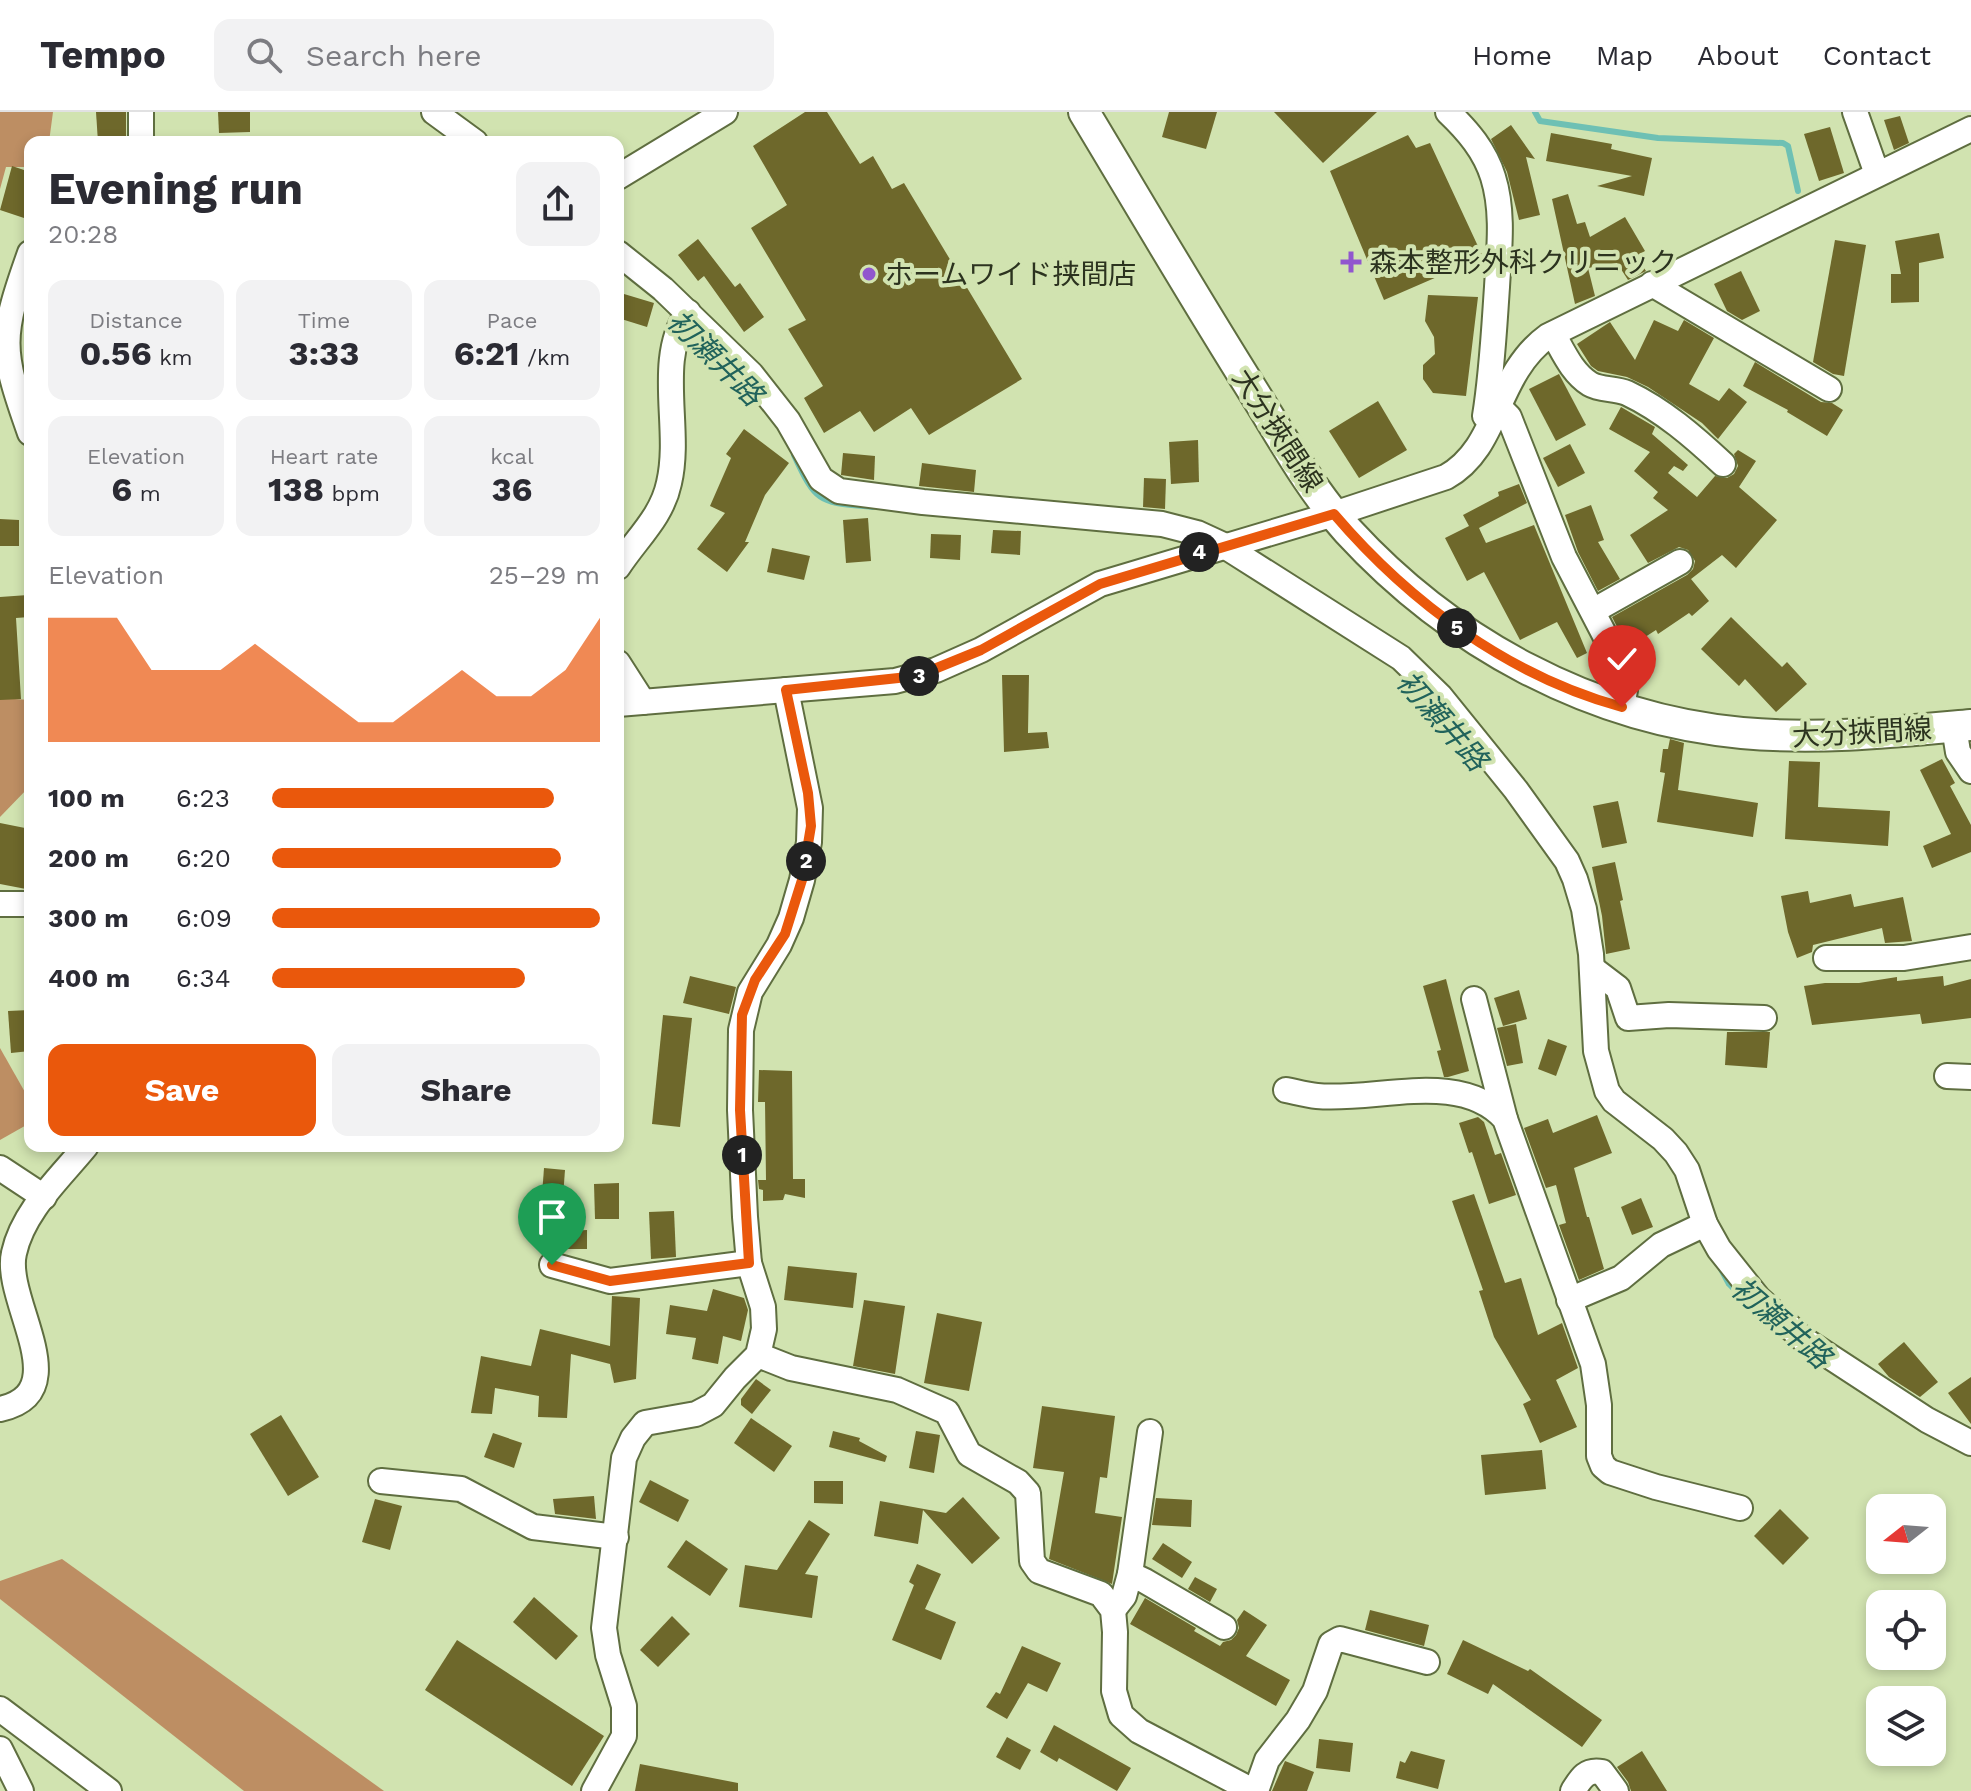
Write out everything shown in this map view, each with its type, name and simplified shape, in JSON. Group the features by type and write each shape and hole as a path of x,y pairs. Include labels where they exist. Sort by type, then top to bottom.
{"main road":[{"name":"大分挾間線","path":"1084,112 1304,473 1334,514 1432,610 1530,671 1622,707 1695,727 1770,735 1854,736 1962,726"}],"street":[{"path":"141,112 141,136"},
{"path":"434,112 467,136"},
{"path":"624,173 725,112"},
{"path":"1448,112 1465,128 1481,151 1498,198 1500,233 1492,371 1477,449"},
{"path":"1855,112 1877,174"},
{"path":"624,704 895,681 926,673 981,650 1091,588 1446,477 1457,471 1477,449 1512,375 1525,356 1553,334 1971,129"},
{"path":"624,258 733,354 788,421 821,479 839,491 923,502 1162,524 1197,533 1212,548 1401,658 1440,696 1516,790 1567,861 1584,909 1593,969 1594,1037 1607,1091 1614,1101 1676,1153 1687,1170 1705,1224 1719,1249 1758,1298 1803,1339 1927,1420 1971,1443"},
{"path":"24,268 4,322 2,345 10,385 24,419"},
{"path":"1652,284 1829,389"},
{"path":"624,559 660,510 667,493 674,435 671,395 675,338 688,312"},
{"path":"1553,334 1570,363 1590,384 1620,390 1639,399 1688,432 1723,464"},
{"path":"1498,406 1509,417 1564,557 1612,649 1624,684 1622,707"},
{"path":"1593,611 1680,562"},
{"path":"624,672 643,702"},
{"path":"594,1791 624,1736 624,1706 608,1655 604,1628 624,1458 633,1438 645,1423 696,1414 713,1405 758,1355 764,1329 763,1307 749,1263 740,1110 742,1015 755,980 788,926 802,880 811,826 808,793 786,690"},
{"path":"1962,726 1958,752 1971,771"},
{"path":"0,904 24,904"},
{"path":"1826,958 1904,958 1971,947"},
{"path":"1593,969 1618,988 1628,1018 1669,1015 1764,1018"},
{"path":"1474,999 1505,1119 1593,1364 1597,1381 1599,1456 1603,1466 1610,1472 1656,1487 1740,1508"},
{"path":"1286,1090 1317,1096 1339,1096 1420,1090 1464,1096 1494,1107 1505,1119"},
{"path":"0,1409 14,1405 23,1398 33,1387 38,1372 37,1356 19,1305 12,1262 26,1221 81,1152"},
{"path":"0,1168 44,1197"},
{"path":"1569,1300 1621,1278 1661,1245 1705,1224"},
{"path":"552,1265 610,1281 749,1263"},
{"path":"758,1355 791,1368 897,1390 947,1412 969,1454 1018,1482 1028,1493 1032,1561 1039,1571 1101,1594 1113,1610 1114,1691 1121,1715 1139,1731 1254,1791 1267,1760 1298,1720 1315,1691 1331,1644 1340,1639 1427,1662"},
{"path":"1113,1610 1124,1596 1130,1574 1150,1432"},
{"path":"381,1481 461,1489 533,1527 616,1537"},
{"path":"1130,1574 1224,1627"},
{"path":"0,1709 109,1791"},
{"path":"0,1749 21,1791"},
{"path":"1573,1791 1582,1775 1593,1770 1602,1772 1616,1791"}],"shaded area":[{"path":"0,112 53,112 50,136 24,136 24,167 6,167 0,189"},
{"path":"0,698 24,700 24,792 0,817"},
{"path":"0,1048 24,1090 24,1126 0,1140"},
{"path":"62,1559 384,1791 244,1791 0,1599 0,1581"}],"building":[{"path":"96,112 126,112 126,136 98,136"},
{"path":"218,112 250,112 250,132 219,133"},
{"name":"ホームワイド挟間店","path":"805,112 827,112 860,164 873,156 892,189 904,183 1022,379 929,435 911,408 874,432 860,411 824,433 804,398 823,386 788,329 806,320 751,228 787,205 753,146"},
{"path":"1169,112 1217,112 1206,149 1162,137"},
{"path":"1274,112 1377,112 1323,163"},
{"path":"1900,116 1909,143 1894,150 1884,120"},
{"path":"1511,125 1535,159 1526,157 1540,215 1519,220 1507,172 1491,139"},
{"path":"1830,127 1844,173 1819,181 1804,134"},
{"path":"1551,133 1612,144 1611,149 1652,158 1644,196 1597,186 1632,176 1546,161"},
{"path":"1408,135 1416,148 1430,143 1483,257 1384,300 1330,171"},
{"path":"12,166 24,170 24,218 0,210"},
{"path":"1568,194 1577,224 1585,222 1590,237 1625,217 1645,251 1636,256 1646,271 1628,280 1617,263 1588,268 1595,296 1575,304 1552,199"},
{"path":"1939,233 1944,258 1919,263 1919,302 1891,303 1891,274 1901,274 1895,241"},
{"path":"698,239 735,287 740,283 764,317 744,332 704,276 698,281 678,255"},
{"path":"1835,240 1866,245 1844,376 1833,374 1813,362"},
{"path":"1741,271 1760,311 1742,320 1727,311 1714,284"},
{"path":"624,294 654,303 647,327 624,320"},
{"path":"1428,295 1478,297 1466,396 1433,393 1423,379 1423,365 1435,354 1434,337 1425,321"},
{"path":"1654,320 1678,331 1684,320 1714,338 1689,384 1719,401 1729,388 1747,402 1718,439 1702,423 1648,387 1627,377 1598,371 1591,366 1577,344 1610,322 1635,360"},
{"path":"1755,362 1821,402 1832,403 1843,410 1827,436 1743,386"},
{"path":"1559,374 1586,425 1556,441 1529,389"},
{"path":"1378,401 1407,450 1359,478 1329,431"},
{"path":"1621,407 1655,427 1652,434 1688,465 1683,471 1674,466 1668,473 1697,497 1715,476 1727,478 1734,474 1738,466 1734,454 1738,450 1756,461 1739,487 1777,520 1736,568 1722,555 1691,579 1709,601 1692,616 1689,613 1658,634 1656,630 1628,648 1612,617 1687,575 1695,561 1688,550 1679,547 1648,563 1630,535 1668,510 1653,498 1658,492 1634,471 1650,452 1609,429"},
{"path":"744,429 789,463 765,495 745,542 749,542 727,572 697,549 725,513 710,506 731,458 726,454"},
{"path":"1198,440 1199,482 1171,484 1169,442"},
{"path":"1570,444 1585,473 1558,487 1543,458"},
{"path":"843,453 875,456 874,480 841,475"},
{"path":"922,463 976,470 974,492 919,486"},
{"path":"1144,478 1166,479 1165,509 1143,507"},
{"path":"1519,484 1527,503 1479,528 1486,543 1534,525 1587,653 1577,658 1557,622 1520,640 1484,572 1467,581 1445,538 1469,526 1463,515 1499,496 1498,492"},
{"path":"1591,505 1604,540 1598,542 1620,579 1598,591 1578,552 1565,515"},
{"path":"868,518 871,561 846,563 843,520"},
{"path":"0,519 19,520 19,546 0,546"},
{"path":"993,530 1021,531 1020,555 991,553"},
{"path":"931,534 961,535 960,560 930,558"},
{"path":"772,548 810,556 804,580 767,572"},
{"path":"24,595 24,617 16,618 21,699 0,700 0,597"},
{"path":"1731,617 1782,667 1787,662 1807,684 1776,712 1745,679 1739,686 1701,649"},
{"path":"1002,675 1029,675 1028,733 1047,732 1049,748 1004,752"},
{"path":"1670,739 1684,743 1678,790 1758,803 1753,837 1657,822 1665,773 1660,772 1663,749 1668,749"},
{"path":"1942,759 1955,783 1950,786 1971,825 1971,852 1932,868 1923,846 1951,834 1920,770"},
{"path":"1789,761 1820,762 1818,807 1890,811 1888,846 1785,839"},
{"path":"1618,801 1627,843 1602,848 1593,806"},
{"path":"0,823 24,828 24,889 0,884"},
{"path":"1615,862 1630,949 1606,954 1592,867"},
{"path":"1808,891 1810,903 1851,894 1854,907 1903,897 1912,941 1885,943 1882,928 1813,945 1812,952 1797,958 1781,896"},
{"path":"690,976 736,987 729,1014 683,1003"},
{"path":"1943,976 1944,986 1971,979 1971,1018 1922,1024 1920,1014 1812,1025 1804,986"},
{"path":"1446,979 1469,1071 1444,1077 1437,1051 1441,1050 1423,986"},
{"path":"1519,990 1527,1019 1503,1026 1494,998"},
{"path":"24,1010 24,1052 11,1053 8,1011"},
{"path":"663,1015 692,1018 680,1127 652,1124"},
{"path":"1516,1024 1523,1063 1507,1066 1497,1028"},
{"path":"1727,1032 1770,1032 1767,1068 1725,1065"},
{"path":"1548,1039 1567,1046 1556,1076 1538,1069"},
{"path":"759,1070 792,1071 793,1179 805,1179 805,1198 785,1194 783,1200 763,1201 763,1190 759,1189 758,1180 766,1180 765,1102 758,1102"},
{"path":"1597,1115 1612,1153 1574,1168 1604,1269 1579,1280 1559,1225 1566,1223 1556,1185 1546,1188 1524,1128 1548,1119 1553,1133"},
{"path":"1478,1117 1484,1122 1495,1155 1501,1153 1516,1195 1489,1204 1459,1123"},
{"path":"544,1168 565,1170 561,1223 540,1222"},
{"path":"619,1183 619,1219 595,1219 594,1184"},
{"path":"1474,1194 1505,1283 1521,1278 1538,1335 1562,1323 1578,1368 1556,1380 1577,1427 1540,1443 1523,1404 1531,1400 1494,1337 1479,1291 1483,1290 1452,1201"},
{"path":"1641,1198 1653,1227 1632,1235 1621,1207"},
{"path":"674,1211 676,1257 651,1259 649,1212"},
{"path":"587,1230 587,1249 568,1249 568,1231"},
{"path":"788,1266 857,1273 853,1308 784,1300"},
{"path":"713,1289 744,1298 748,1310 741,1341 723,1336 718,1364 692,1359 696,1338 666,1334 670,1305 707,1311"},
{"path":"612,1296 640,1298 636,1379 614,1383 610,1364 571,1354 567,1418 538,1417 539,1396 495,1388 492,1414 471,1413 481,1356 531,1366 540,1329 610,1346"},
{"path":"864,1300 905,1306 895,1374 853,1366"},
{"path":"937,1313 982,1322 969,1391 924,1383"},
{"path":"1904,1342 1938,1382 1920,1397 1889,1377 1878,1364"},
{"path":"1971,1377 1971,1424 1948,1393"},
{"path":"756,1379 771,1390 752,1414 741,1405 741,1399"},
{"path":"1042,1406 1115,1416 1107,1478 1100,1477 1095,1513 1122,1517 1112,1584 1049,1559 1064,1472 1033,1468"},
{"path":"281,1415 319,1477 288,1496 250,1434"},
{"path":"751,1418 792,1446 774,1472 734,1443"},
{"path":"833,1431 860,1438 859,1441 887,1456 885,1462 829,1447"},
{"path":"916,1431 940,1435 934,1473 909,1468"},
{"path":"493,1433 522,1443 514,1468 484,1457"},
{"path":"1542,1450 1546,1489 1485,1495 1481,1455"},
{"path":"650,1480 689,1500 678,1522 639,1502"},
{"path":"814,1481 843,1481 843,1504 814,1503"},
{"path":"594,1496 596,1519 555,1514 553,1499"},
{"path":"963,1497 1000,1538 972,1564 923,1510 918,1544 874,1536 880,1501 946,1513"},
{"path":"1156,1498 1192,1500 1191,1527 1152,1525"},
{"path":"375,1499 402,1506 390,1550 362,1542"},
{"path":"1780,1509 1809,1538 1783,1565 1754,1536"},
{"path":"809,1520 830,1534 805,1574 818,1576 812,1618 739,1607 745,1565 777,1570"},
{"path":"686,1540 728,1569 710,1596 667,1567"},
{"path":"1163,1543 1192,1562 1182,1578 1152,1559"},
{"path":"917,1564 941,1574 925,1609 956,1622 941,1660 892,1640 914,1585 909,1582"},
{"path":"1195,1577 1217,1589 1210,1602 1188,1589"},
{"path":"534,1597 578,1636 556,1660 513,1622"},
{"path":"1145,1598 1220,1646 1236,1635 1239,1628 1237,1620 1244,1610 1267,1625 1246,1656 1290,1680 1276,1706 1130,1624"},
{"path":"1370,1610 1429,1625 1424,1646 1365,1630"},
{"path":"672,1616 690,1634 658,1667 640,1650"},
{"path":"457,1640 604,1736 572,1786 425,1690"},
{"path":"1463,1640 1528,1671 1530,1669 1602,1720 1582,1747 1493,1684 1488,1694 1447,1674"},
{"path":"1022,1646 1061,1663 1047,1692 1028,1683 1007,1719 986,1707 996,1692 1000,1694"},
{"path":"1054,1725 1131,1768 1117,1791 1059,1758 1057,1762 1040,1752"},
{"path":"1007,1737 1031,1750 1020,1770 996,1757"},
{"path":"1319,1739 1353,1743 1350,1772 1316,1768"},
{"path":"1411,1751 1445,1760 1438,1789 1396,1778 1400,1761 1405,1763"},
{"path":"1642,1751 1667,1791 1631,1791 1617,1767"},
{"path":"1285,1761 1314,1772 1307,1791 1272,1791"},
{"path":"640,1764 738,1783 738,1791 635,1791"}],"waterway":[{"path":"1535,112 1540,121 1658,138 1783,143 1788,146 1798,191"},
{"name":"初瀬井路","path":"794,455 809,484 822,498 842,504 873,507"},
{"name":"初瀬井路","path":"1721,1269 1729,1284 1749,1304"}],"place":[{"name":"森本整形外科クリニック","path":"1351,262"},
{"name":"ホームワイド挟間店","path":"869,274"}],"route":[{"path":"552,1265 610,1281 749,1263 740,1110 742,1015 755,980 779,945 791,918 802,880 811,826 808,793 786,690 895,681 936,670 981,650 1100,584 1334,514 1396,578 1432,610 1460,629 1530,671 1622,707"}]}
